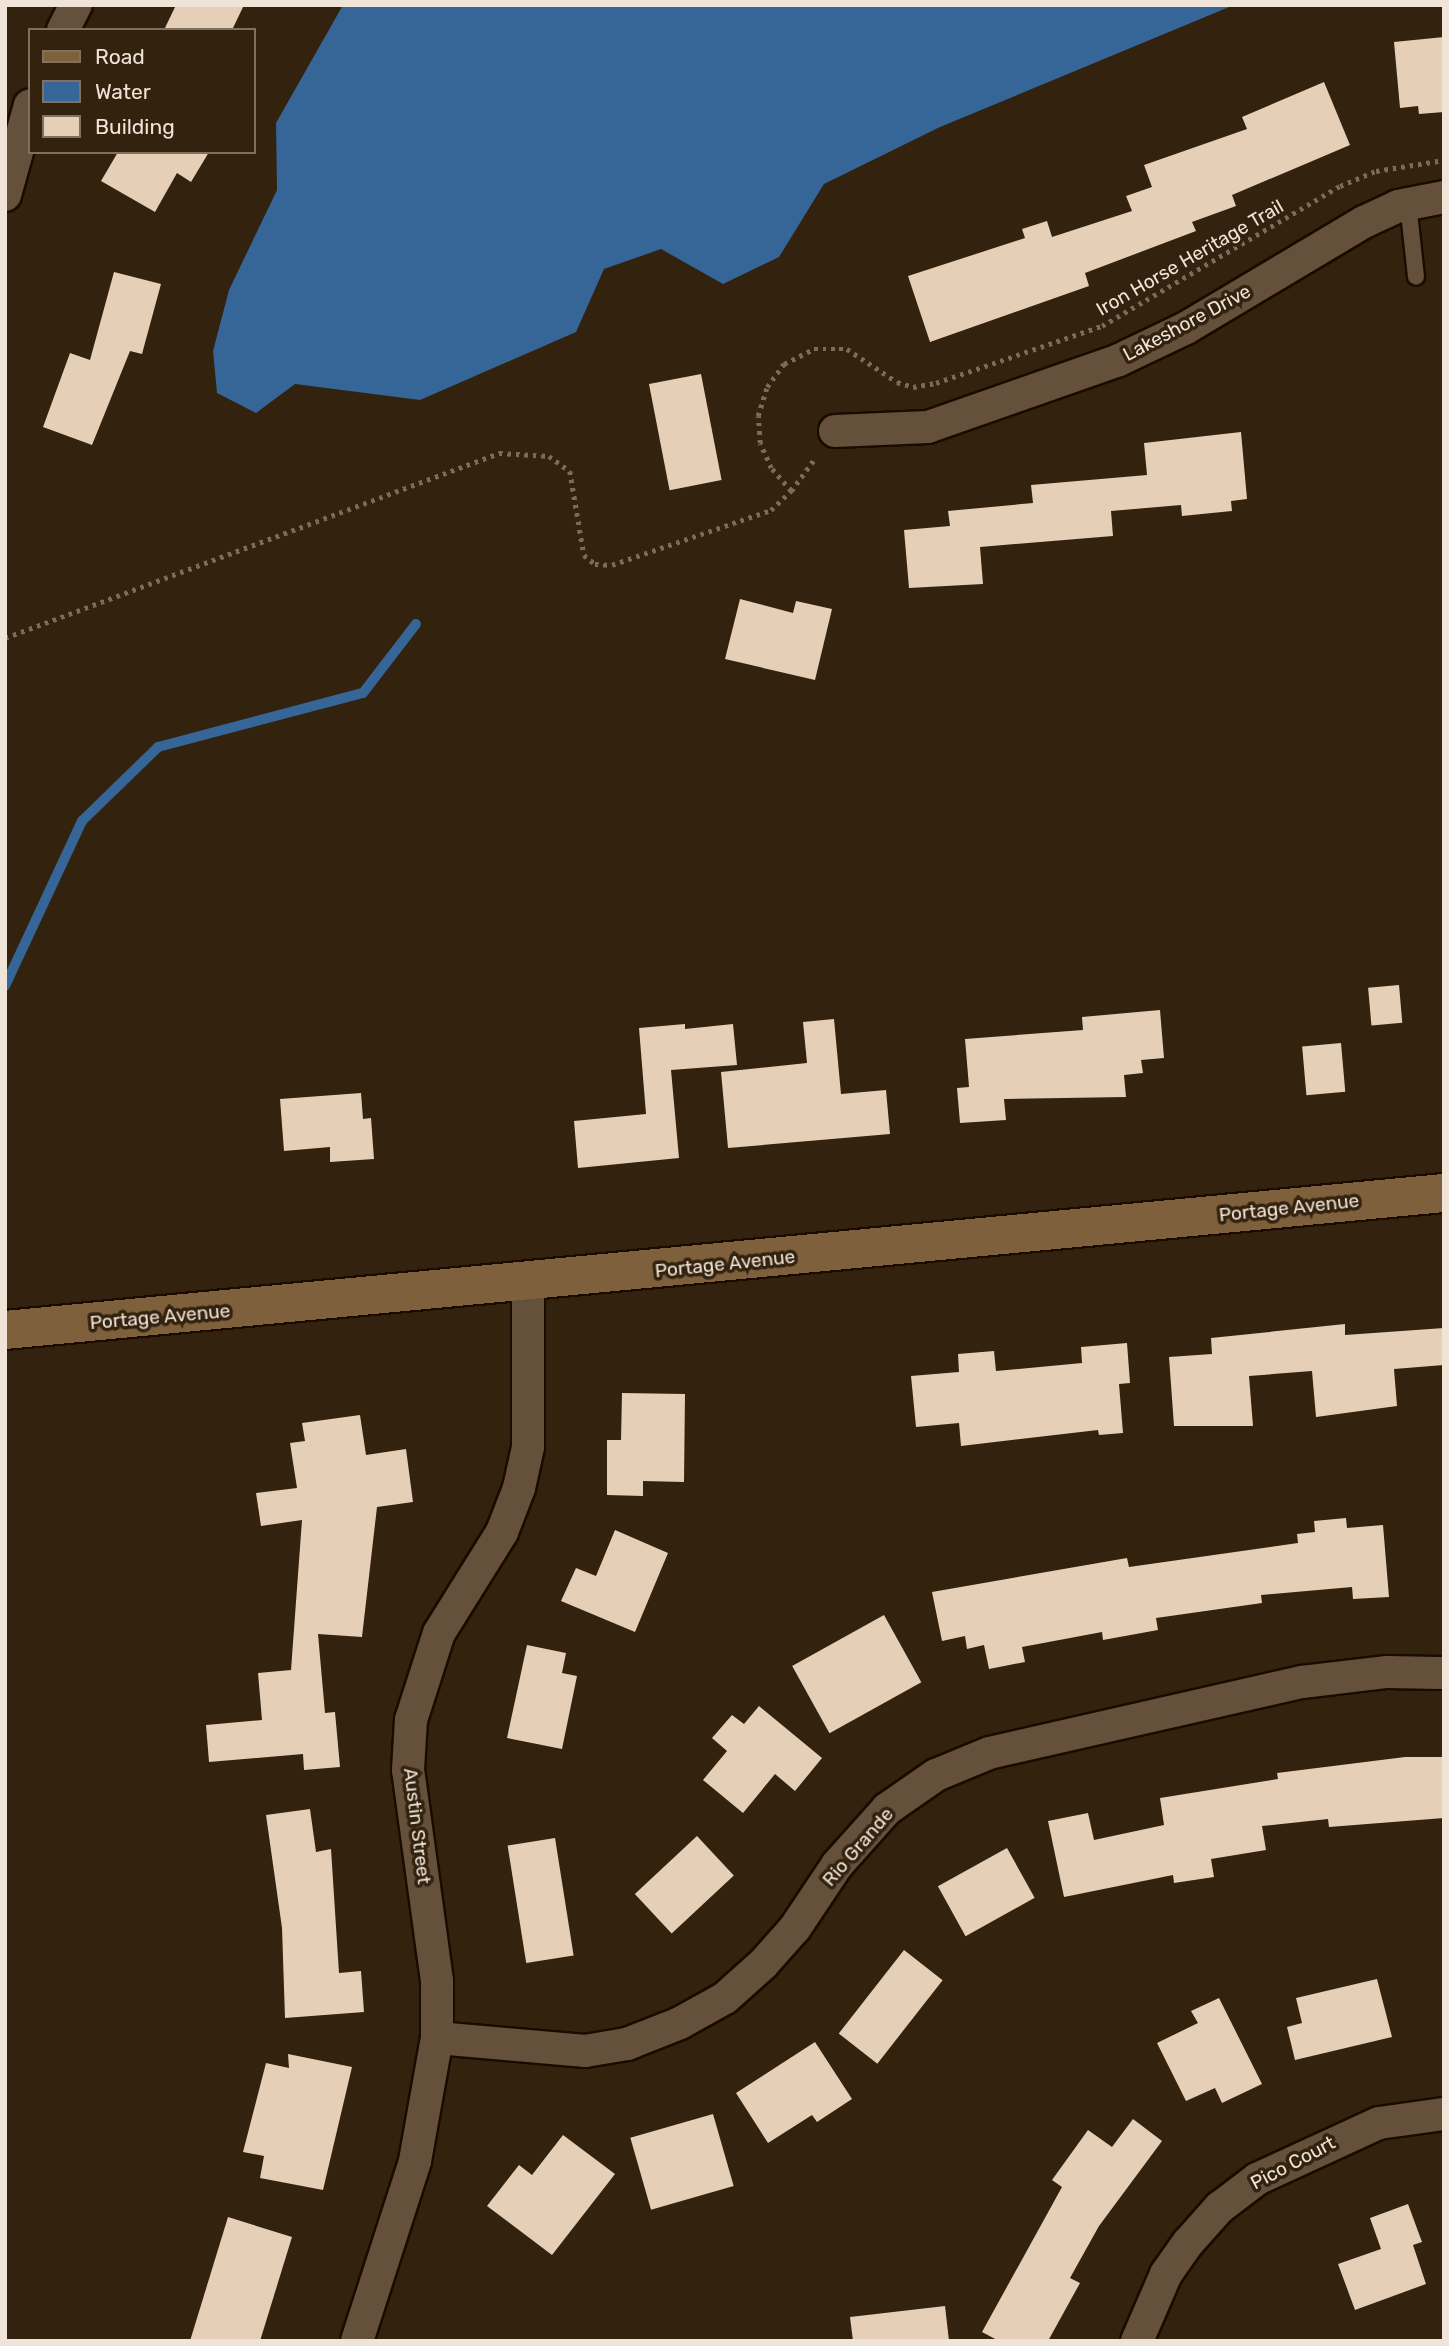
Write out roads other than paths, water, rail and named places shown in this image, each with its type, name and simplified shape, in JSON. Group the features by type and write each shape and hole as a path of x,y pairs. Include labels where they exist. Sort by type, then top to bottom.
{"street":[{"path":"64,28 76,5"},
{"path":"5,195 28,112"},
{"name":"Lakeshore Drive","path":"835,430 928,427 1119,360 1186,328 1364,222 1408,204 1444,197"},
{"name":"Portage Avenue","path":"5,1330 528,1284 1444,1193"},
{"name":"Austin Street","path":"357,2341 415,2161 437,2038 437,1982 408,1770 411,1720 439,1633 481,1572 519,1488 528,1447 528,1284"},
{"name":"Rio Grande","path":"437,2038 585,2051 627,2044 680,2023 724,1998 764,1964 795,1928 836,1865 887,1809 936,1775 989,1753 1302,1682 1387,1672 1444,1673"},
{"name":"Pico Court","path":"1137,2341 1166,2274 1188,2243 1219,2207 1256,2179 1379,2123 1444,2114"}],"lane":[{"path":"1408,204 1416,277"}],"water":[{"path":"343,5 1234,5 940,127 824,184 779,257 723,284 661,249 604,269 576,332 420,400 295,384 256,413 217,393 213,351 229,290 277,190 276,123"}],"waterway":[{"path":"5,986 82,821 158,747 363,693 416,624"}]}
